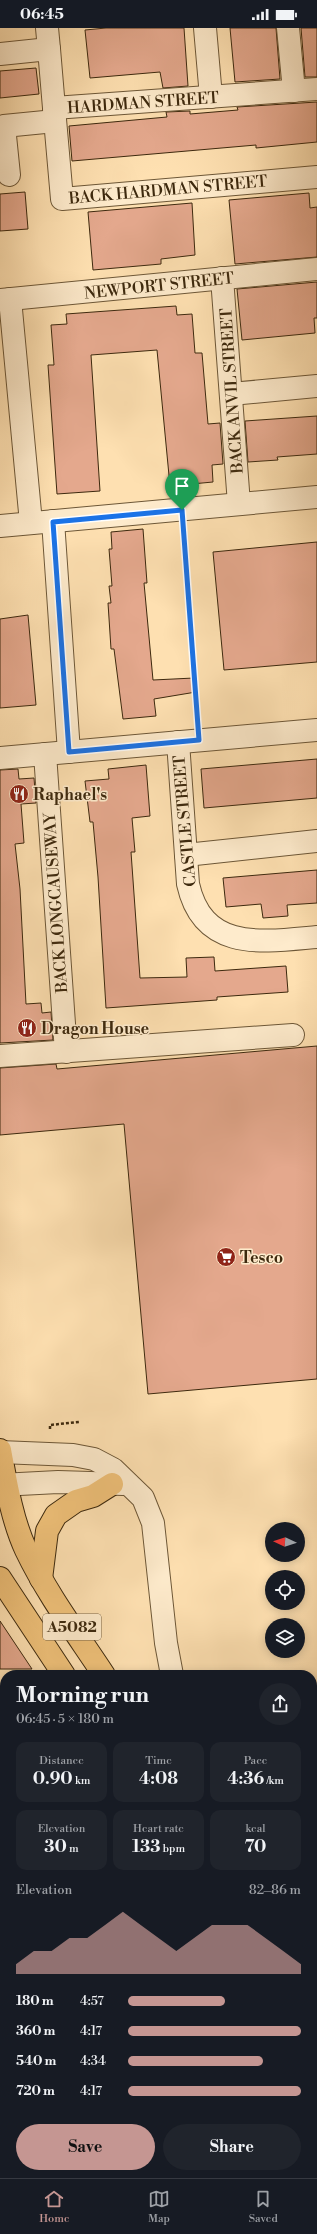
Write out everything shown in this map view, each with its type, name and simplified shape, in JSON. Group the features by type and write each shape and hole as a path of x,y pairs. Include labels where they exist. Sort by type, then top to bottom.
{"main road":[{"name":"A5082","path":"0,1451 3,1484 25,1549 41,1579 101,1670"},
{"path":"41,1579 47,1531 56,1515 76,1501 93,1496 121,1484"},
{"name":"A5082","path":"0,1578 61,1670"}],"street":[{"name":"HARDMAN STREET","path":"47,28 54,115 211,97 317,89"},
{"path":"205,28 211,97"},
{"path":"288,28 294,91"},
{"path":"0,54 49,49"},
{"path":"9,175 4,126 54,115"},
{"name":"BACK HARDMAN STREET","path":"54,115 62,199 317,177"},
{"name":"NEWPORT STREET","path":"5,300 317,269"},
{"name":"BACK ANVIL STREET","path":"222,278 239,504"},
{"path":"5,300 31,524"},
{"path":"231,394 317,386"},
{"path":"0,526 317,497"},
{"path":"53,522 69,752"},
{"path":"0,758 317,730"},
{"name":"CASTLE STREET","path":"188,741 186,855 192,901 202,917 214,929 232,937 252,941 317,937"},
{"name":"BACK LONGCAUSEWAY","path":"45,754 66,1052"},
{"path":"186,855 317,841"},
{"path":"0,1056 293,1035"},
{"path":"0,1451 73,1454 94,1459 113,1469 121,1484 143,1498 154,1523 166,1643 171,1670"},
{"path":"3,1484 121,1484"}],"path":[{"path":"182,510 188,741"},
{"path":"50,1434 50,1424 79,1422"}],"building":[{"path":"106,28 184,28 188,86 163,88 160,72 90,78 85,30"},
{"path":"230,28 276,28 280,79 235,82"},
{"path":"301,28 317,28 317,77 305,77"},
{"path":"36,68 39,94 0,98 0,71"},
{"path":"317,102 317,142 256,148 256,145 72,161 69,126 167,117 166,112 190,111 190,114 238,110 237,107"},
{"path":"25,192 28,229 0,231 0,194"},
{"path":"309,193 310,208 317,207 317,257 235,264 229,200"},
{"path":"192,203 195,255 161,259 161,264 93,270 88,212"},
{"path":"317,282 317,318 314,318 315,333 242,340 237,289"},
{"path":"176,306 177,315 192,314 195,353 202,353 208,424 220,423 223,464 212,465 213,482 170,486 157,350 91,355 100,491 57,494 48,365 54,365 51,325 67,324 66,314"},
{"path":"317,416 317,454 277,457 278,460 248,462 245,421"},
{"path":"143,529 147,583 144,583 153,680 194,678 196,692 154,699 156,716 123,719 114,649 111,649 108,603 111,603 109,586 112,586 109,549 112,549 111,532"},
{"path":"317,542 317,662 224,670 213,552"},
{"path":"28,615 36,705 0,708 0,619"},
{"path":"317,759 317,798 204,808 201,769"},
{"path":"146,765 150,816 132,818 135,852 131,852 140,978 187,977 186,958 214,957 215,971 286,966 288,992 217,997 217,1000 106,1008 93,822 90,822 85,781 109,779 108,769"},
{"path":"18,769 19,779 34,778 36,803 21,804 24,843 15,844 20,889 26,1004 41,1003 42,1013 51,1012 53,1040 0,1043 0,770"},
{"path":"317,870 317,903 287,905 288,916 263,918 261,904 226,907 223,878"},
{"name":"Tesco","path":"317,1046 317,1379 148,1394 124,1124 0,1135 0,1068 56,1064 57,1069"},
{"path":"0,1621 32,1669 0,1669"}],"place":[{"name":"Raphael's","path":"19,794"},
{"name":"Dragon House","path":"27,1028"},
{"name":"Tesco","path":"226,1257"}],"route":[{"path":"182,510 199,740 69,752 53,522 182,510"}]}
